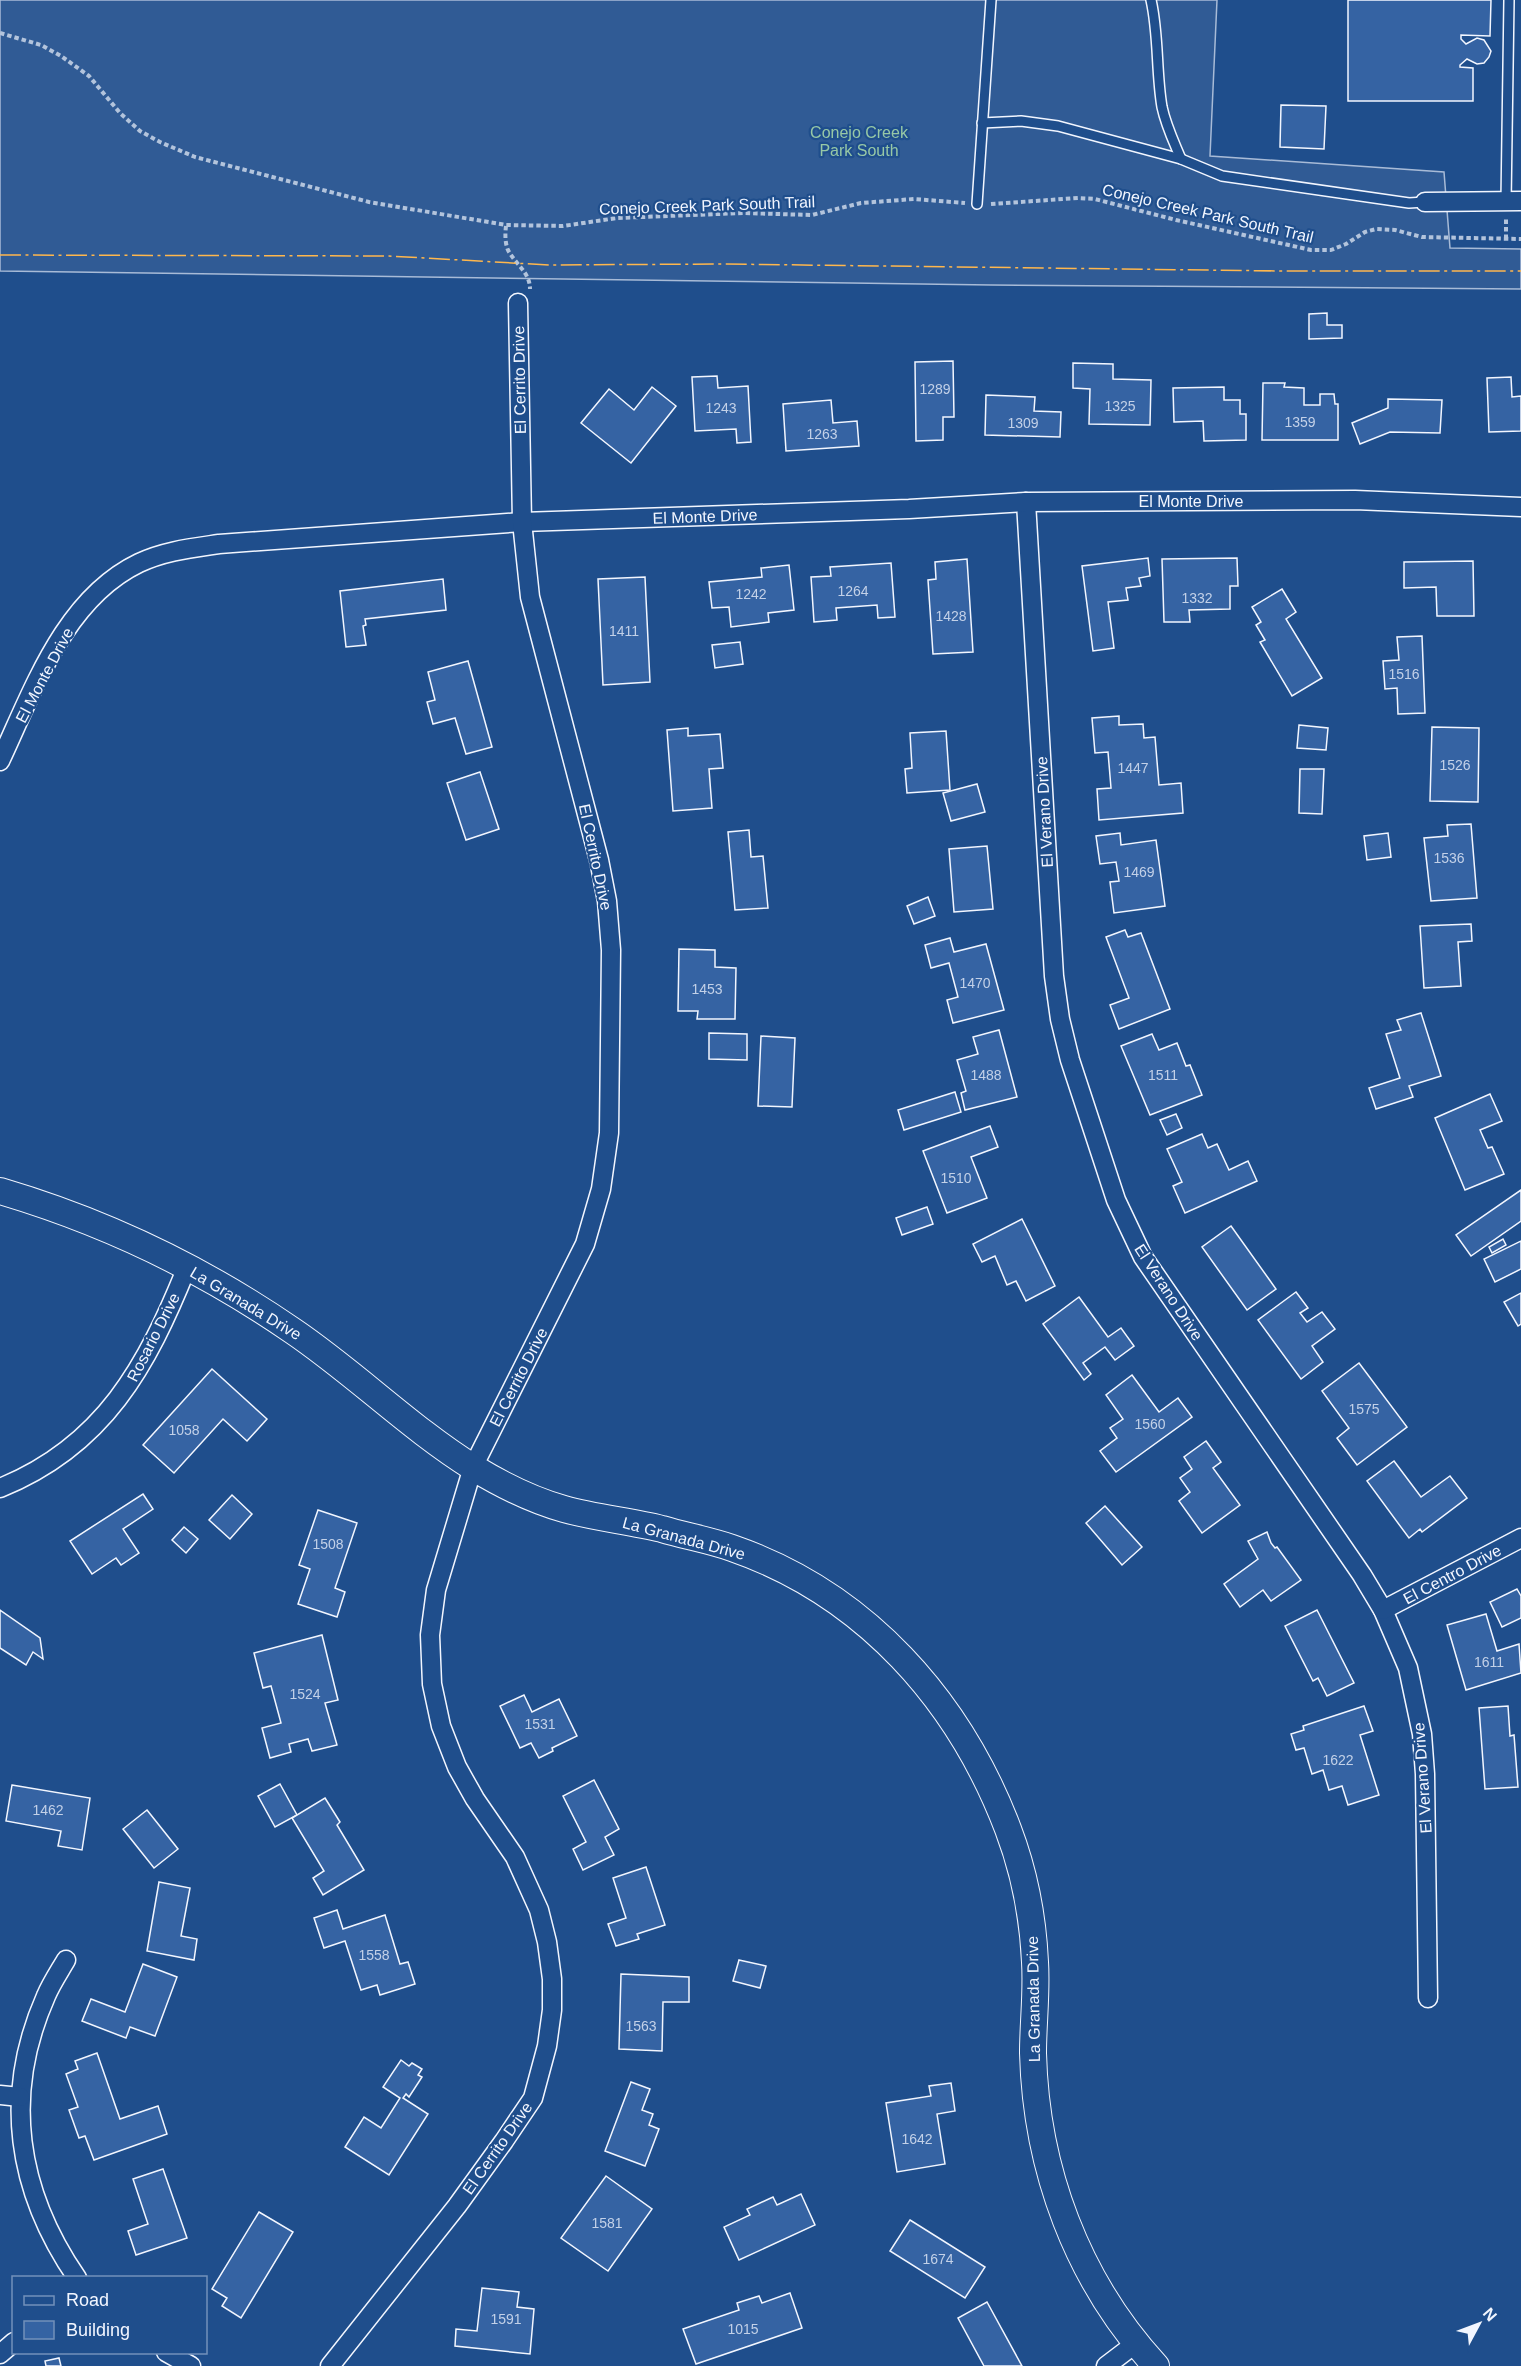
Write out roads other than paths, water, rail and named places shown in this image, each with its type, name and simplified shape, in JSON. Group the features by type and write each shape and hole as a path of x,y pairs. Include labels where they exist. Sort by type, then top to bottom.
{"street":[{"path":"1425,202 1514,202"},
{"name":"El Cerrito Drive","path":"330,2366 456,2206 533,2098 548,2046 552,2010 552,1978 547,1942 539,1910 515,1857 457,1767 441,1726 432,1684 430,1635 436,1590 473,1467 585,1244 601,1189 609,1132 611,950 607,901 599,860 530,597 522,522 518,303"},
{"name":"El Monte Drive","path":"0,761 50,657 75,618 104,586 139,563 175,551 219,544 522,522 909,509 1026,502 1356,500 1521,507"},
{"name":"El Verano Drive","path":"1026,502 1054,976 1060,1019 1070,1060 1116,1200 1143,1257 1362,1575 1383,1610 1408,1668 1422,1734 1425,1773 1428,1998"},
{"name":"La Granada Drive","path":"0,1191 99,1224 217,1282 294,1331 473,1467 522,1494 566,1509 654,1527 732,1548 788,1572 837,1602 879,1635 916,1671 947,1710 994,1794 1011,1835 1024,1882 1032,1926 1035,1964 1033,2051 1035,2098 1042,2145 1054,2192 1070,2234 1091,2276 1135,2344 1156,2366"},
{"name":"Rosario Drive","path":"0,1488 40,1469 86,1435 122,1396 142,1365 187,1267"},
{"name":"El Centro Drive","path":"1383,1610 1521,1538"},
{"path":"66,1960 46,1995 34,2026 24,2063 20,2097 23,2151 35,2201 57,2248 76,2276"},
{"path":"0,2095 20,2097"},
{"path":"1106,2366 1135,2344"},
{"path":"0,2354 12,2345"},
{"path":"170,2354 191,2366"}],"lane":[{"path":"977,204 991,0"},
{"path":"1151,0 1156,26 1162,105 1167,127 1181,159"},
{"path":"1509,0 1514,202"},
{"path":"982,123 1021,121 1058,126 1181,159 1222,176 1408,203 1425,202"}],"park label":[{"name":"Conejo Creek Park South","path":"859,141"}]}
